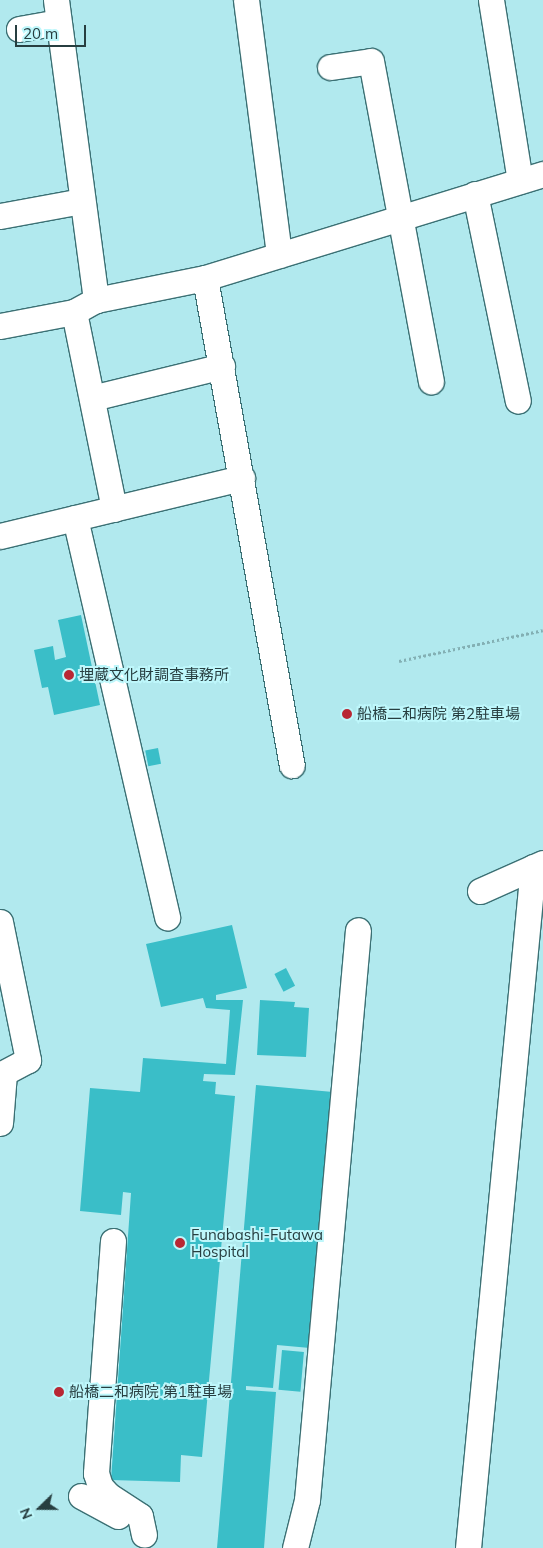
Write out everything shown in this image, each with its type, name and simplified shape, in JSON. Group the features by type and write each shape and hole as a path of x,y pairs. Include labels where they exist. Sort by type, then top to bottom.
{"street":[{"path":"246,0 279,255"},
{"path":"0,326 74,312 96,300 205,278 532,177 491,0"},
{"path":"19,29 57,11 96,300"},
{"path":"330,67 371,61 430,381"},
{"path":"475,194 518,400"},
{"path":"0,216 82,201"},
{"path":"205,278 292,765"},
{"path":"74,312 114,509"},
{"path":"92,398 222,366"},
{"path":"0,536 242,478"},
{"path":"75,518 167,918"},
{"path":"468,1548 538,865 480,891"},
{"path":"0,922 10,1012 28,1060 2,1074 0,1123"},
{"path":"295,1548 307,1500 358,930"},
{"path":"113,1241 96,1473 100,1486 108,1495 140,1516 145,1541"},
{"path":"81,1496 133,1525 145,1541"}],"path":[{"path":"399,661 543,630"}],"building":[{"path":"81,615 100,705 54,715 48,687 42,688 34,650 53,646 55,660 66,657 58,620"},
{"path":"158,748 161,764 148,766 145,750"},
{"path":"232,925 247,988 216,995 216,1000 243,1000 235,1075 204,1074 203,1081 216,1082 215,1094 235,1096 202,1457 181,1455 180,1482 111,1480 131,1193 123,1192 121,1215 80,1211 90,1088 140,1092 143,1058 226,1064 230,1010 206,1008 203,998 161,1007 146,944"},
{"path":"286,968 295,986 283,992 274,974"},
{"path":"260,1000 295,1002 294,1007 309,1008 306,1057 257,1055"},
{"path":"256,1085 333,1092 310,1348 277,1345 273,1388 246,1386 246,1390 276,1392 264,1548 217,1548"},
{"path":"282,1350 304,1352 300,1392 279,1390"}],"place":[{"name":"埋蔵文化財調査事務所","path":"69,675"},
{"name":"船橋二和病院 第2駐車場","path":"347,714"},
{"name":"Funabashi-Futawa Hospital","path":"180,1243"},
{"name":"船橋二和病院 第1駐車場","path":"59,1392"}]}
